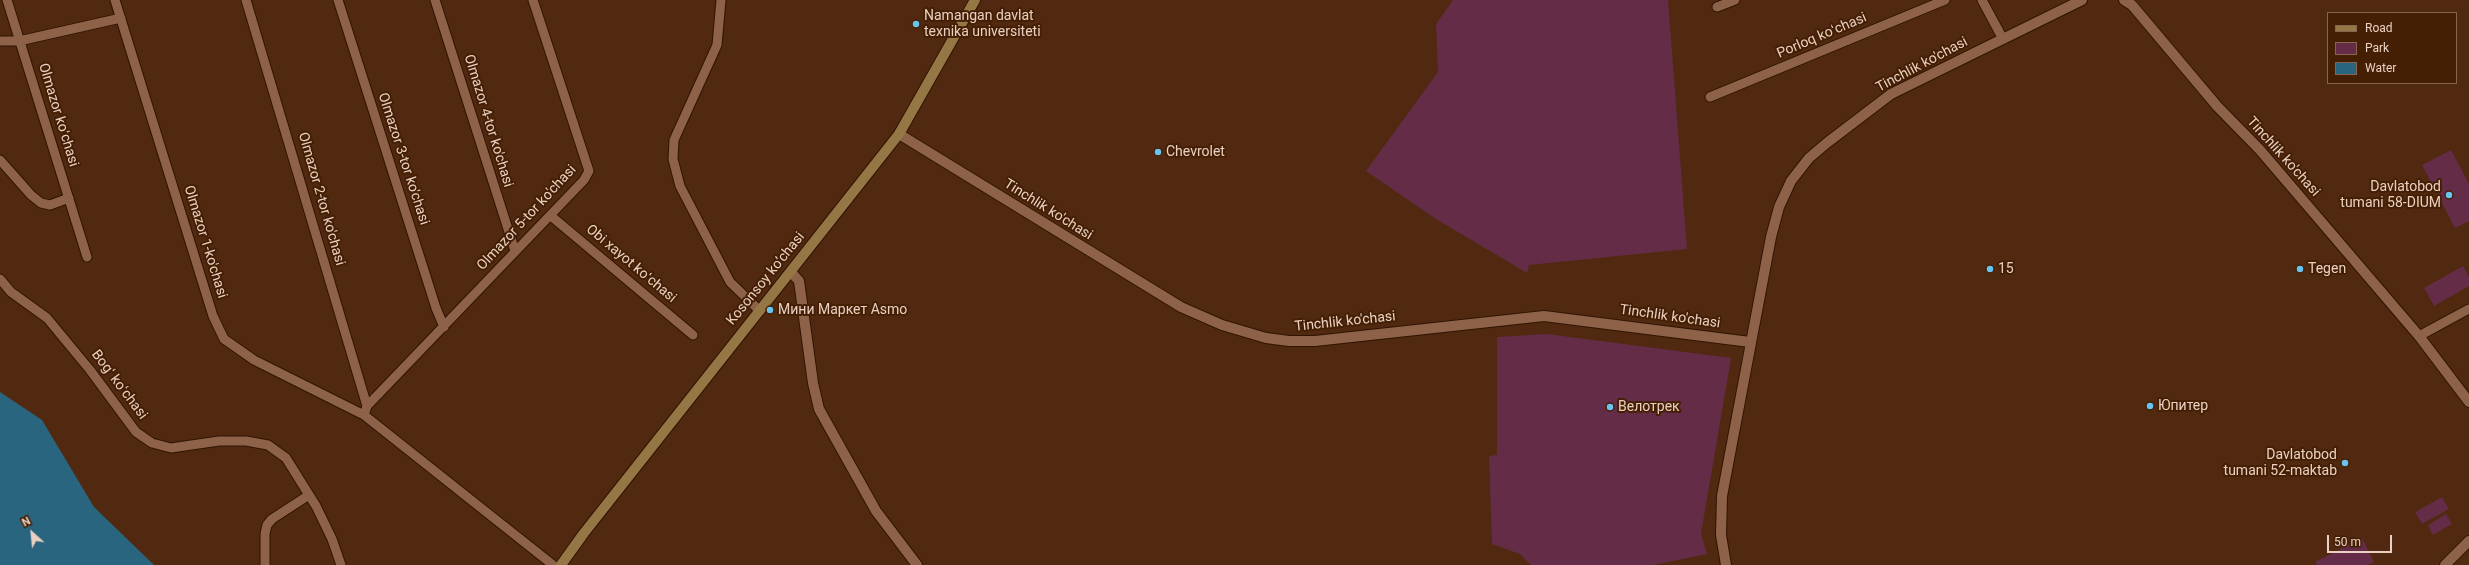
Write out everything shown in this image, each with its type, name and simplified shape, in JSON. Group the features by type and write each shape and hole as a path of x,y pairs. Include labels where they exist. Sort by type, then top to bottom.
{"main road":[{"name":"Kosonsoy ko’chasi","path":"562,565 584,533 740,333 760,311 899,134 975,0"}],"street":[{"name":"Olmazor koʻchasi","path":"7,0 87,257"},
{"name":"Olmazor 1-ko'chasi","path":"115,0 213,316 224,338 254,360 364,415 553,565"},
{"name":"Olmazor 2-tor ko'chasi","path":"246,0 367,406"},
{"name":"Olmazor 3-tor ko'chasi","path":"338,0 436,308 444,327"},
{"name":"Olmazor 4-tor ko'chasi","path":"436,0 515,251"},
{"name":"Olmazor 5-tor ko'chasi","path":"364,415 367,406 550,216 584,180 589,171 533,0"},
{"path":"721,0 716,45 674,140 673,159 680,186 730,282 760,311"},
{"path":"1717,7 1735,0"},
{"name":"Porloq koʻchasi","path":"1710,97 1945,0"},
{"path":"1982,0 2003,39"},
{"name":"Tinchlik ko'chasi","path":"1726,565 1721,535 1722,496 1750,342 1776,215 1788,187 1800,169 1828,142 1891,94 2082,0"},
{"name":"Tinchlik ko'chasi","path":"2124,0 2132,5 2217,106 2260,150 2419,336 2469,402"},
{"path":"0,41 20,40 121,18"},
{"name":"Tinchlik ko'chasi","path":"899,134 1181,307 1222,325 1266,338 1290,341 1314,341 1544,316 1750,342"},
{"path":"0,160 31,195 41,203 50,204 69,198"},
{"name":"Obi xayot koʻchasi","path":"550,216 693,335"},
{"path":"791,272 800,281 813,383 820,409 869,501 917,565"},
{"name":"Bogʻ koʻchasi","path":"0,279 11,292 47,318 90,370 136,432 152,443 172,448 219,441 246,441 268,445 286,458 309,495 332,539 341,565"},
{"path":"2419,336 2469,309"},
{"path":"265,565 265,534 267,525 309,495"},
{"path":"2445,565 2469,541"}],"green space":[{"path":"1453,0 1668,0 1687,249 1529,265 1527,273 1436,219 1366,171 1438,72 1436,24"},
{"path":"2451,150 2469,184 2469,221 2455,228 2422,165"},
{"path":"2463,266 2469,277 2469,286 2434,306 2424,288"},
{"name":"Велотрек","path":"1547,334 1731,358 1701,534 1707,554 1653,565 1531,565 1520,554 1492,544 1489,456 1497,455 1497,337"},
{"path":"2442,497 2449,509 2422,524 2415,512"},
{"path":"2446,514 2452,524 2433,535 2428,525"},
{"path":"2362,538 2374,562 2368,565 2317,565 2315,562"}],"water":[{"path":"0,392 42,420 94,507 154,565 0,565"}],"place":[{"name":"Namangan davlat texnika universiteti","path":"916,24"},
{"name":"Chevrolet","path":"1158,152"},
{"name":"Davlatobod tumani 58-DIUM","path":"2449,195"},
{"name":"15","path":"1990,269"},
{"name":"Tegen","path":"2300,269"},
{"name":"Мини Маркет Asmo","path":"770,310"},
{"name":"Юпитер","path":"2150,406"},
{"name":"Велотрек","path":"1610,407"},
{"name":"Davlatobod tumani 52-maktab","path":"2345,463"}]}
